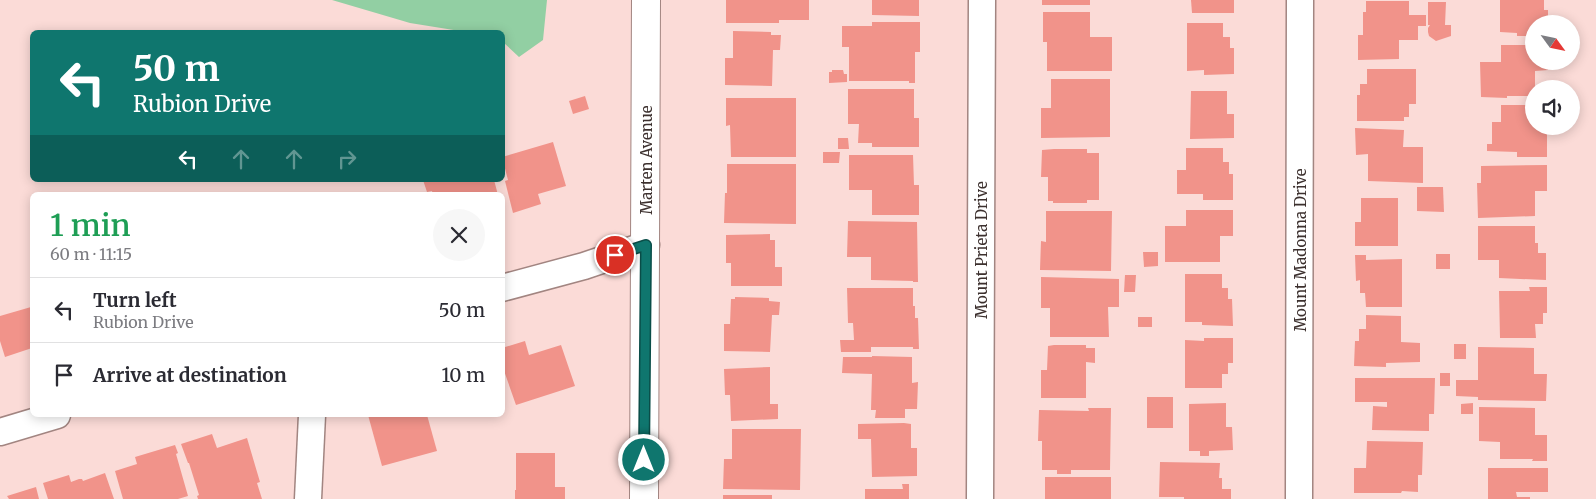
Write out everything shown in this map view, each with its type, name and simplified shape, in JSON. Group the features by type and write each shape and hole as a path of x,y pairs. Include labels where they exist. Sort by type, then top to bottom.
{"street":[{"name":"Marten Avenue","path":"644,499 646,0"},
{"name":"Mount Prieta Drive","path":"980,499 982,0"},
{"name":"Mount Madonna Drive","path":"1299,499 1300,0"},
{"path":"505,287 584,266 646,245"},
{"path":"0,432 49,417"},
{"path":"308,499 312,417"}],"green space":[{"path":"332,0 547,0 543,40 519,57 505,44 505,30 454,30 410,23"}],"building":[{"path":"726,0 809,0 809,20 779,20 779,23 726,23"},
{"path":"872,0 919,0 919,16 872,15"},
{"path":"1042,0 1090,0 1090,5 1042,5"},
{"path":"1191,0 1234,0 1234,13 1192,13"},
{"path":"1500,0 1544,0 1544,10 1548,10 1548,15 1525,15 1525,36 1517,36 1517,33 1500,32"},
{"path":"1366,1 1409,1 1409,15 1426,15 1426,26 1418,26 1418,40 1399,40 1399,59 1358,60 1358,35 1363,35 1363,12 1366,12"},
{"path":"1428,2 1446,2 1445,25 1451,25 1451,36 1436,41 1429,36"},
{"path":"1043,12 1090,12 1090,37 1112,37 1112,71 1047,71 1047,42 1043,42"},
{"path":"872,22 920,22 920,52 915,52 915,83 909,83 909,81 849,81 849,47 842,47 842,26 872,26"},
{"path":"1187,23 1223,23 1223,37 1230,37 1230,48 1234,48 1234,74 1204,75 1204,70 1187,71"},
{"path":"733,31 771,32 771,35 781,35 780,50 773,50 772,86 725,85 725,58 733,58"},
{"path":"1501,45 1525,45 1525,70 1548,70 1535,71 1535,80 1525,80 1525,96 1507,96 1507,98 1481,97 1480,62 1501,62"},
{"path":"1367,69 1416,69 1416,104 1409,104 1409,117 1404,117 1404,121 1357,121 1357,95 1360,95 1360,84 1367,84"},
{"path":"832,70 843,70 844,74 847,74 847,82 829,83 829,72 832,72"},
{"path":"1051,79 1110,79 1110,137 1041,138 1041,108 1051,108"},
{"path":"848,89 914,89 914,118 919,118 919,147 872,147 872,143 858,143 859,124 848,124"},
{"path":"1191,91 1227,91 1227,114 1234,114 1234,138 1190,139"},
{"path":"585,96 589,109 573,114 569,101"},
{"path":"726,98 796,98 796,157 731,157 730,125 726,126"},
{"path":"1501,105 1525,105 1525,135 1547,135 1547,157 1517,157 1517,152 1487,151 1487,144 1492,144 1492,122 1501,122"},
{"path":"1355,128 1404,130 1403,147 1423,147 1423,183 1368,181 1368,154 1356,155"},
{"path":"838,138 848,138 849,149 838,149"},
{"path":"553,142 566,186 538,194 541,204 513,213 505,181 508,180 505,168 505,156"},
{"path":"1186,148 1223,148 1223,162 1229,162 1229,174 1233,174 1233,200 1203,200 1203,194 1177,194 1177,170 1186,170"},
{"path":"1087,149 1087,153 1099,153 1099,200 1087,200 1087,203 1053,203 1053,201 1048,201 1048,177 1041,177 1042,150"},
{"path":"823,152 840,152 839,163 823,163"},
{"path":"849,155 913,155 914,185 919,185 919,215 872,215 872,190 849,190"},
{"path":"727,164 796,164 796,224 724,223"},
{"path":"1547,165 1547,191 1535,191 1535,216 1478,218 1477,183 1481,183 1481,166"},
{"path":"424,182 495,182 497,192 432,191 427,192"},
{"path":"1417,187 1443,187 1444,212 1417,211"},
{"path":"1361,198 1398,198 1398,246 1355,246 1355,222 1361,222"},
{"path":"1186,210 1233,210 1233,236 1220,236 1220,262 1165,262 1165,226 1186,226"},
{"path":"1046,211 1112,211 1111,271 1040,270 1041,241 1046,242"},
{"path":"848,221 917,222 918,282 871,280 871,257 847,257"},
{"path":"1478,226 1535,226 1535,243 1538,243 1538,253 1546,253 1546,280 1499,278 1499,260 1478,260"},
{"path":"770,234 770,240 775,240 775,267 782,267 782,286 731,286 731,263 726,263 726,235"},
{"path":"1143,252 1158,252 1158,266 1144,267"},
{"path":"1436,254 1450,254 1450,269 1436,269"},
{"path":"1355,255 1366,255 1366,260 1402,259 1402,307 1366,307 1365,293 1360,293 1360,280 1356,281"},
{"path":"1185,274 1222,274 1222,288 1228,288 1228,299 1232,299 1233,326 1202,325 1202,322 1185,322"},
{"path":"1125,275 1136,275 1135,292 1124,292"},
{"path":"1041,277 1119,279 1119,307 1108,307 1109,337 1050,337 1050,308 1041,308"},
{"path":"1529,287 1547,287 1547,313 1543,313 1543,324 1535,324 1536,338 1500,338 1499,291 1530,291"},
{"path":"847,288 913,288 915,318 918,318 919,349 913,349 913,347 871,347 871,352 841,352 840,340 854,340 853,323 848,323"},
{"path":"735,297 769,298 769,301 780,302 779,315 772,315 770,352 724,351 724,324 730,324 731,299 735,299"},
{"path":"30,307 30,349 5,357 0,341 0,316"},
{"path":"1366,315 1401,316 1401,342 1420,343 1420,362 1386,363 1386,367 1354,366 1355,341 1359,341 1359,329 1366,329"},
{"path":"1138,317 1152,317 1152,327 1138,327"},
{"path":"1204,338 1233,338 1233,363 1228,363 1228,374 1222,374 1222,388 1185,388 1185,340 1204,341"},
{"path":"525,341 529,355 561,345 575,386 516,405 505,374 505,347"},
{"path":"1454,344 1466,344 1466,359 1454,359"},
{"path":"1086,345 1086,348 1095,348 1095,363 1086,362 1086,398 1041,398 1041,370 1047,370 1048,346"},
{"path":"1478,347 1534,348 1534,374 1547,374 1546,401 1478,400 1478,397 1456,396 1456,380 1478,380"},
{"path":"843,357 912,357 912,383 918,382 917,409 905,409 905,418 875,418 876,410 871,410 872,374 842,373"},
{"path":"770,367 770,404 778,404 778,419 731,421 730,395 725,395 724,369"},
{"path":"1440,373 1450,373 1450,386 1440,386"},
{"path":"1355,378 1435,378 1434,414 1429,414 1429,431 1372,430 1373,406 1387,407 1387,402 1355,402"},
{"path":"1147,397 1173,397 1173,428 1147,428"},
{"path":"1226,403 1226,427 1232,427 1233,450 1209,451 1209,456 1200,456 1200,451 1189,451 1189,404"},
{"path":"1473,403 1473,414 1461,414 1461,404"},
{"path":"1479,407 1535,408 1535,435 1547,435 1547,461 1500,459 1500,442 1479,441"},
{"path":"1088,408 1111,408 1110,470 1071,470 1071,474 1057,474 1057,470 1042,470 1042,441 1038,441 1039,410 1089,411"},
{"path":"369,417 428,417 437,451 382,466"},
{"path":"858,424 911,424 911,448 917,448 917,476 872,477 871,439 858,439"},
{"path":"732,429 801,429 800,490 723,489 724,459 732,459"},
{"path":"212,434 217,448 247,438 260,482 257,483 262,499 198,499 197,496 199,495 181,444"},
{"path":"1367,441 1423,442 1422,475 1418,475 1418,492 1354,493 1354,468 1366,468"},
{"path":"175,445 188,496 178,499 123,499 115,471 137,464 135,457"},
{"path":"516,453 555,453 555,487 565,487 565,499 515,499"},
{"path":"1160,462 1220,463 1219,478 1222,478 1222,489 1231,489 1231,499 1159,497"},
{"path":"1488,468 1548,468 1548,492 1516,492 1517,497 1530,497 1530,499 1488,499"},
{"path":"105,473 114,499 48,499 43,483 69,475 71,482 79,479 83,481"},
{"path":"1045,477 1111,477 1111,499 1045,499"},
{"path":"902,484 909,484 909,499 865,499 865,489 903,489"},
{"path":"36,487 39,499 9,499 7,496"},
{"path":"723,495 772,495 772,499 723,499"}],"route":[{"path":"615,255 646,245 644,460"}]}
